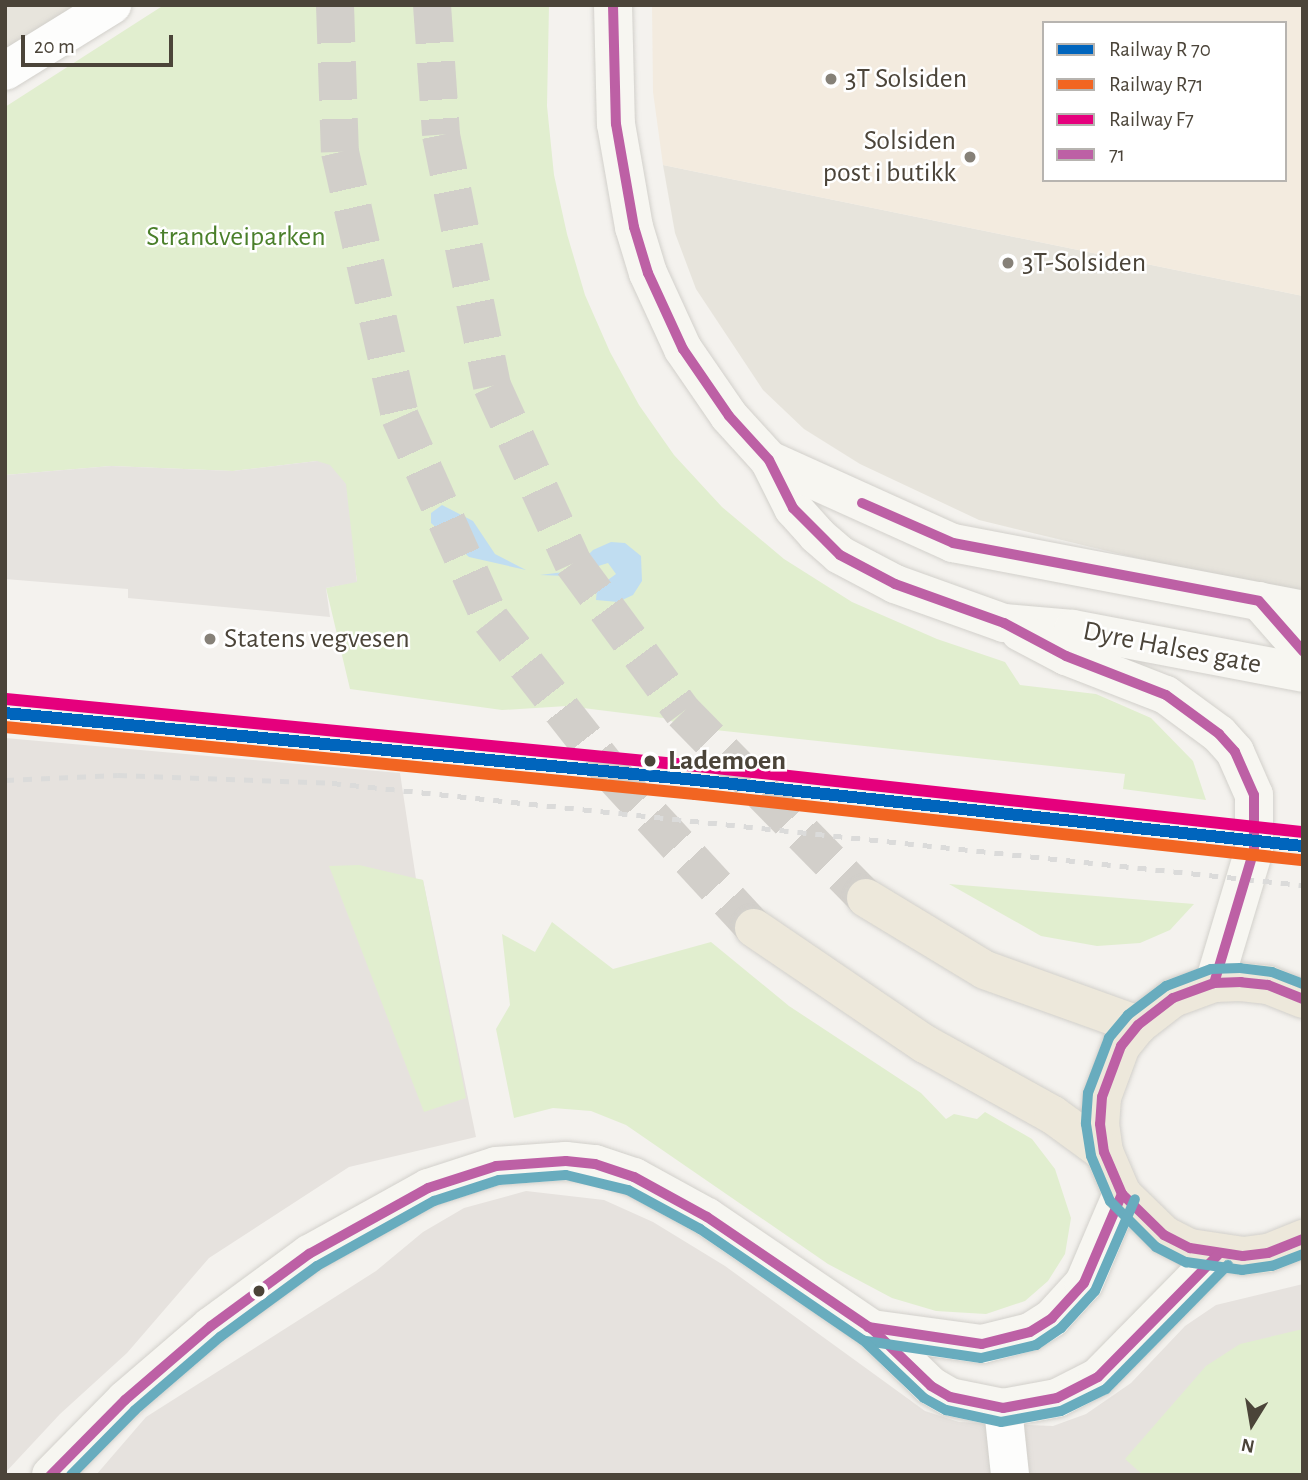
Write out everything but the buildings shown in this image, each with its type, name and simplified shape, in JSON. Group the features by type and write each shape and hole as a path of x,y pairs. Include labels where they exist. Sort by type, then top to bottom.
{"highway":[{"path":"866,898 985,970 1138,1025"},
{"path":"754,928 902,1029 1053,1115 1104,1152"},
{"path":"1303,999 1268,985 1214,983 1173,998 1138,1025 1121,1045 1102,1097 1104,1152 1122,1194 1164,1235 1219,1255 1268,1254 1303,1239"}],"main road":[{"name":"Dyre Halses gate","path":"613,5 616,124 634,227 648,273 683,349 729,416 769,460 793,508 840,555 895,584 1004,624 1073,629 1303,673"},
{"name":"Dyre Halses gate","path":"769,460 953,543 1303,610"},
{"path":"1259,601 1303,651"},
{"path":"1004,624 1066,656 1166,695 1219,734 1235,752 1254,794 1254,850 1214,983"},
{"path":"51,1475 125,1400 211,1326 309,1254 428,1188 496,1166 566,1161 595,1164 634,1177 707,1217 872,1329 931,1386 950,1397 1003,1408 1058,1398 1098,1377 1219,1255"},
{"path":"872,1329 982,1344 1030,1332 1052,1318 1084,1283 1122,1194"}],"street":[{"path":"5,71 111,5"},
{"path":"1003,1408 1010,1475"}],"shaded area":[{"path":"5,5 112,5 5,71"},
{"path":"652,5 1303,5 1303,296 663,165 653,92"},
{"path":"663,165 1303,296 1303,598 979,520 860,464 804,429 763,390 696,289 675,233"},
{"path":"317,461 330,465 346,484 357,582 326,588 330,617 128,598 128,589 5,579 5,475 111,466 233,471"},
{"path":"5,738 400,773 416,879 423,880 476,1137 349,1167 209,1258 127,1353 60,1414 5,1473"},
{"path":"526,1191 604,1200 653,1222 725,1266 925,1411 959,1422 1053,1426 1086,1414 1131,1383 1185,1326 1216,1305 1303,1284 1303,1475 96,1475 146,1417 376,1271 423,1232 464,1208"}],"green space":[{"name":"Strandveiparken","path":"164,5 549,5 547,106 554,175 567,234 585,295 610,352 639,405 674,455 722,507 784,559 852,602 937,639 1005,662 1020,685 1096,694 1151,718 1193,761 1206,800 1123,789 1125,774 687,727 663,718 567,706 502,710 350,689 326,588 357,581 350,533 317,461 233,471 111,466 5,475 5,107"},
{"path":"359,865 423,880 466,1098 424,1112 329,866"},
{"path":"949,884 1194,904 1170,930 1140,943 1097,946 1041,936"},
{"path":"552,922 613,969 711,942 789,1006 921,1093 946,1119 954,1114 977,1119 985,1112 1032,1139 1055,1169 1071,1218 1065,1254 1048,1281 1025,1301 986,1314 936,1311 892,1298 828,1264 626,1125 591,1111 553,1108 514,1118 496,1029 510,1005 502,934 535,952"},
{"path":"1303,1329 1303,1475 1143,1475 1125,1459 1206,1366 1240,1344"}],"water":[{"path":"442,505 473,521 495,554 526,570 469,557 431,523 431,513"},
{"path":"611,542 625,543 641,556 642,581 633,595 618,602 596,600 597,588 616,574 608,563 566,576 540,575 572,571 593,550"}],"tunnel":[{"path":"335,5 340,152 400,417 491,620 613,775 754,928"},
{"path":"432,5 441,135 492,386 573,563 683,712 866,898"}],"railway":[{"path":"5,780 118,775 332,783 1303,885"}],"transit line":[{"name":"71","path":"613,5 616,124 634,227 648,273 683,349 729,416 769,460 793,508 840,555 895,584 1004,623 1066,656 1166,695 1219,734 1235,752 1254,795 1254,850 1214,983"},
{"name":"71","path":"862,503 953,543 1259,601 1303,651"},
{"path":"5,713 696,780 1303,846"},
{"name":"20","path":"1303,984 1272,972 1240,968 1211,969 1166,986 1128,1015 1109,1038 1088,1093 1086,1124 1091,1156 1110,1201 1156,1247 1186,1262 1242,1270 1272,1266 1303,1254"},
{"name":"71","path":"1303,999 1268,985 1241,982 1214,983 1173,998 1138,1025 1121,1046 1102,1097 1100,1124 1104,1152 1122,1194 1164,1235 1190,1248 1243,1256 1268,1253 1303,1239"},
{"name":"71","path":"51,1475 125,1400 211,1326 309,1254 428,1188 496,1166 566,1161 595,1164 634,1177 707,1217 872,1329 931,1386 950,1397 1003,1408 1057,1398 1098,1377 1218,1255"},
{"name":"20","path":"71,1475 135,1410 220,1337 317,1266 434,1201 499,1180 566,1175 628,1190 700,1229 863,1340 924,1398 946,1410 1001,1422 1061,1411 1106,1389 1228,1265"},
{"name":"71","path":"868,1327 982,1344 1030,1332 1052,1318 1084,1283 1122,1194"},
{"name":"20","path":"866,1341 981,1358 1036,1345 1061,1328 1095,1291 1135,1199"}],"rail line":[{"name":"F7","path":"6,699 697,766 1303,832"},
{"name":"R71","path":"5,727 695,794 1301,860"}],"place":[{"name":"3T Solsiden","path":"831,79"},
{"name":"Solsiden post i butikk","path":"970,157"},
{"name":"3T-Solsiden","path":"1008,263"},
{"name":"Statens vegvesen","path":"210,639"},
{"name":"Lademoen","path":"650,761"}]}
